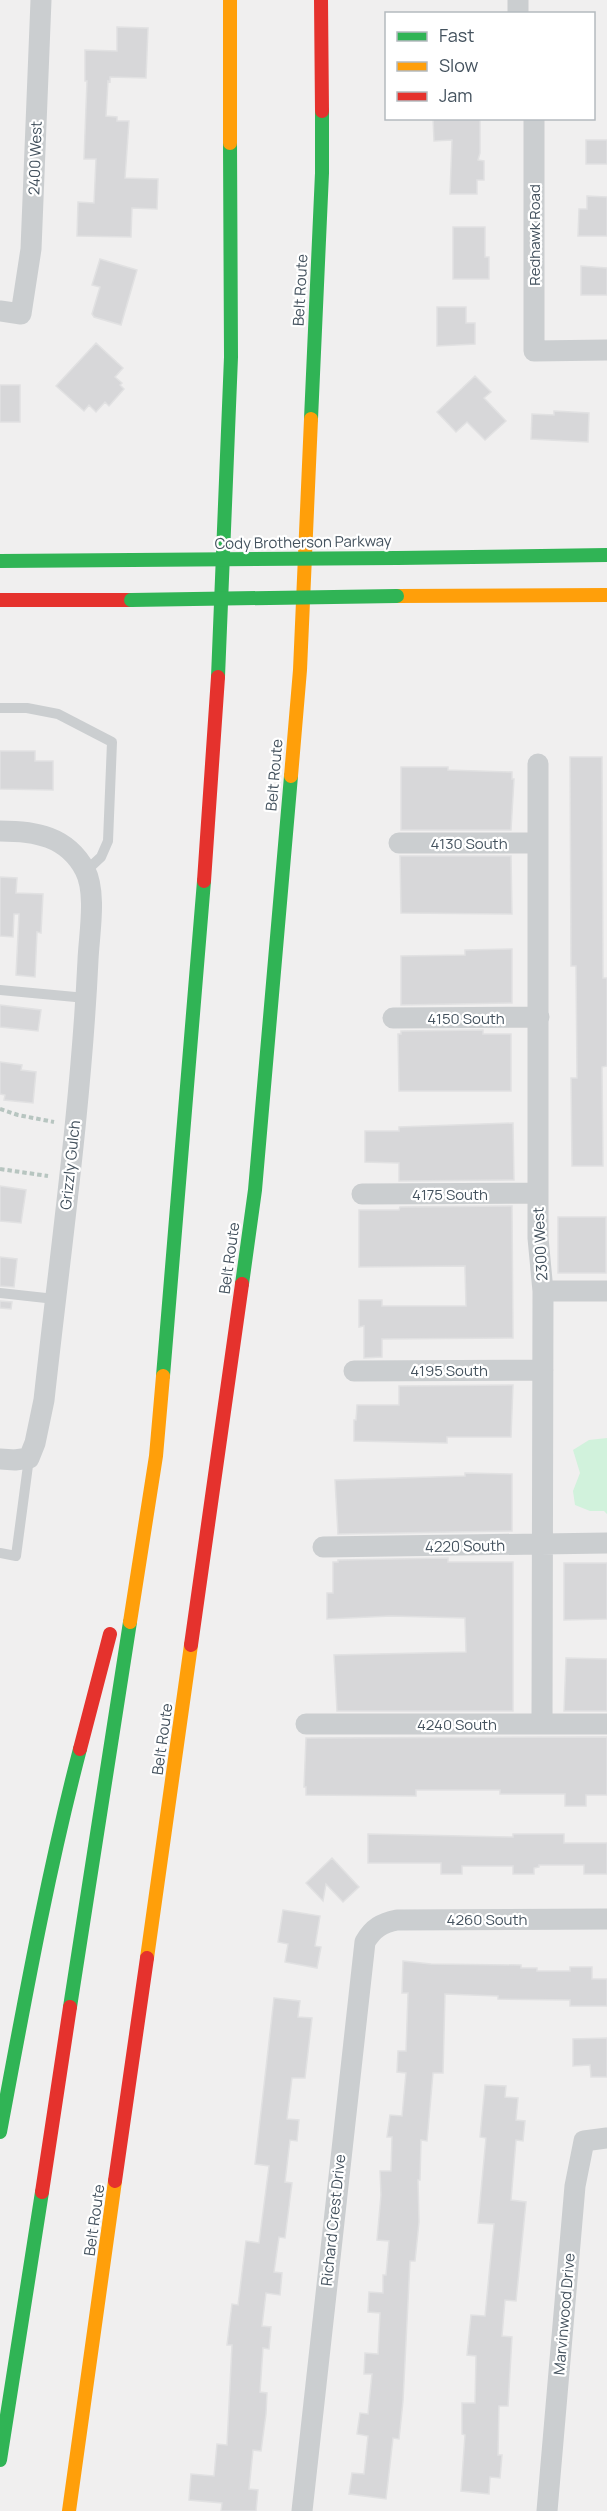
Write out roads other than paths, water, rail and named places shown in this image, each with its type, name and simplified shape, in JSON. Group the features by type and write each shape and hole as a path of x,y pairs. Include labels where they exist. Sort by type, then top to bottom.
{"main road":[{"path":"0,2460 156,1456 195,1004 221,642 231,357 230,0"},
{"name":"Belt Route","path":"69,2511 255,1190 300,670 322,173 321,0"},
{"name":"Cody Brotherson Parkway","path":"0,561 607,555"},
{"path":"0,600 607,595"},
{"path":"120,1592 156,1456"},
{"path":"0,2132 30,1969 61,1820 114,1615"}],"street":[{"name":"2400 West","path":"0,311 21,315 31,249 41,0"},
{"name":"Redhawk Road","path":"534,120 534,351 607,350"},
{"name":"2300 West","path":"538,764 538,1238 543,1291 542,1724"},
{"path":"0,831 27,831 58,841 72,852 86,871"},
{"name":"4130 South","path":"399,843 538,843"},
{"name":"Grizzly Gulch","path":"29,1458 35,1443 44,1400 86,998 91,903 86,871"},
{"name":"4150 South","path":"393,1018 539,1017"},
{"name":"4175 South","path":"362,1194 538,1193"},
{"path":"543,1291 607,1291"},
{"name":"4195 South","path":"354,1371 543,1370"},
{"path":"0,1459 29,1458"},
{"name":"4220 South","path":"323,1547 607,1543"},
{"name":"4240 South","path":"306,1724 607,1724"},
{"name":"4260 South","path":"370,1932 383,1923 397,1920 607,1919"},
{"name":"Richard Crest Drive","path":"302,2511 362,1954 370,1932"},
{"name":"Marvinwood Drive","path":"547,2511 575,2186 584,2141 607,2138"}],"lane":[{"path":"0,708 27,708 58,714 112,742 108,841 101,858 86,871"},
{"path":"0,990 86,998"},
{"path":"0,1293 56,1299"},
{"path":"0,1553 16,1556 29,1458"}]}
